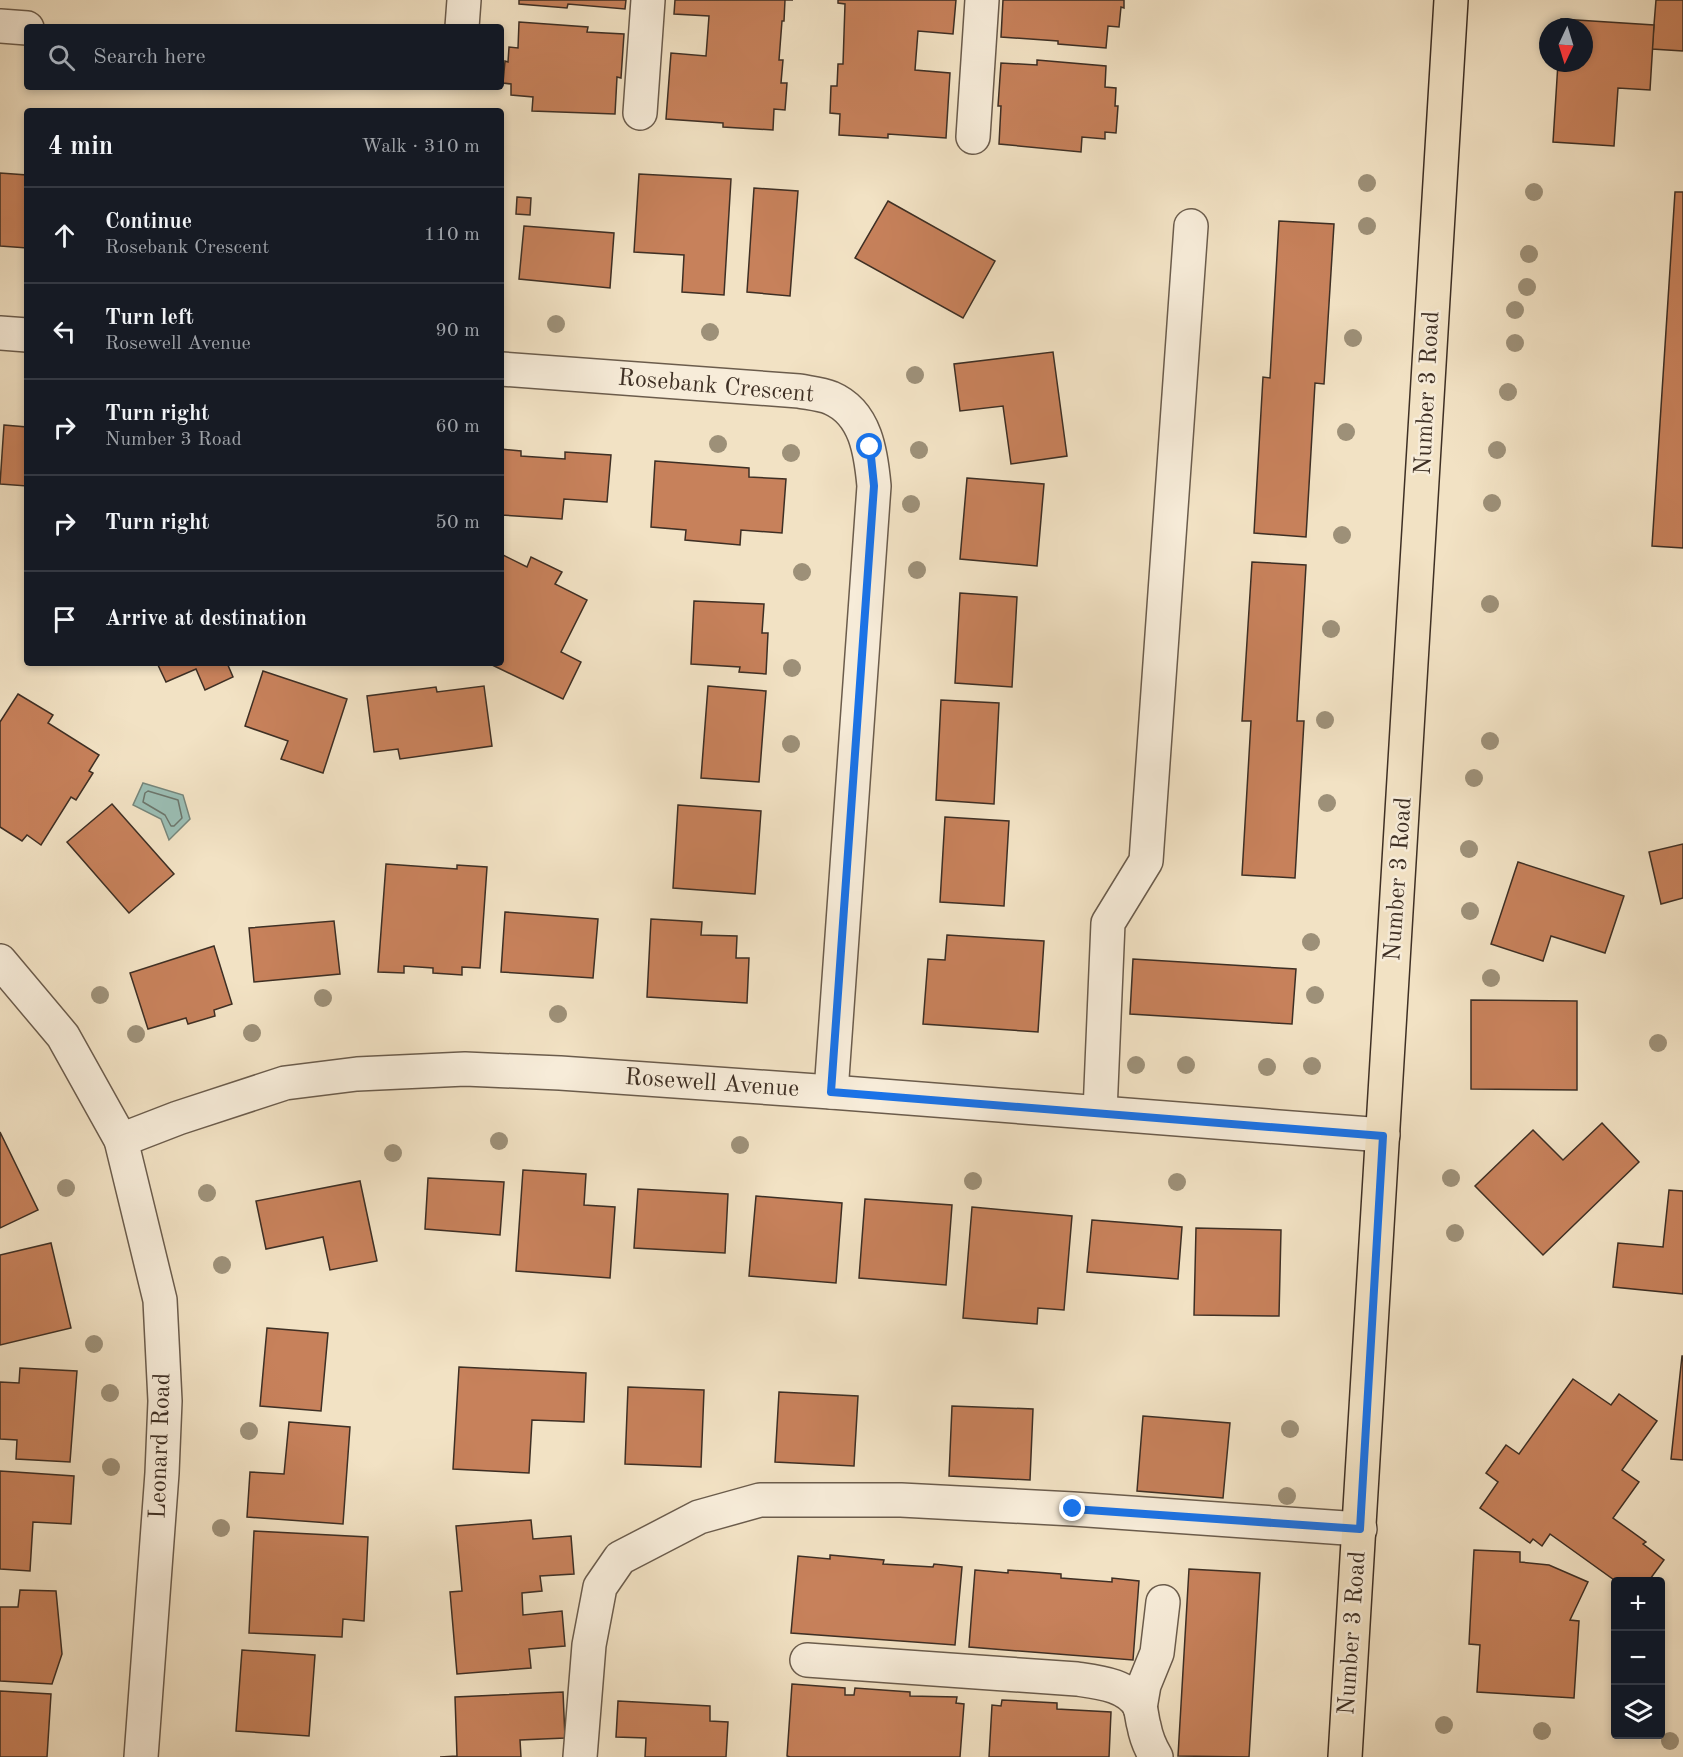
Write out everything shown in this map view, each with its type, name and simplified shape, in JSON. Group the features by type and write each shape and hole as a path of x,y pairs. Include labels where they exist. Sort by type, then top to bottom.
{"main road":[{"name":"Number 3 Road","path":"1345,1757 1451,0"}],"street":[{"path":"462,24 464,0"},
{"path":"640,113 648,0"},
{"path":"973,136 982,0"},
{"path":"0,26 24,28"},
{"path":"1100,1112 1108,923 1146,861 1191,226"},
{"path":"0,333 24,335"},
{"name":"Rosebank Crescent","path":"504,369 799,391 832,398 854,414 870,447 874,486 831,1092"},
{"name":"Leonard Road","path":"0,961 63,1036 121,1140 160,1300 165,1401 162,1473 141,1757"},
{"name":"Rosewell Avenue","path":"121,1140 178,1118 285,1083 357,1074 465,1069 560,1073 831,1092 1383,1136"},
{"path":"580,1757 589,1645 600,1587 620,1558 699,1517 760,1500 901,1500 1073,1509 1360,1529"},
{"path":"1140,1708 1144,1685 1157,1653 1163,1602"},
{"path":"807,1660 1095,1681 1123,1691 1133,1698 1140,1708 1148,1743 1156,1757"}],"water":[{"path":"143,783 183,795 190,819 169,840 161,819 133,805"}],"building":[{"path":"519,0 626,0 625,9 568,4 567,8 519,4"},
{"path":"675,0 785,0 779,60 783,60 781,83 787,83 785,110 774,109 773,130 723,127 723,123 666,119 671,53 706,56 709,16 674,14"},
{"path":"838,0 956,0 953,34 918,31 915,70 950,73 946,138 888,134 888,138 839,135 840,114 830,113 831,86 837,86 838,64 843,64 845,4 838,3"},
{"path":"1003,0 1124,0 1124,8 1121,7 1119,27 1108,26 1106,48 1058,44 1058,41 1001,37"},
{"path":"1656,0 1683,0 1683,51 1652,49"},
{"path":"1593,21 1654,25 1650,90 1618,88 1614,146 1553,142 1557,72 1593,72"},
{"path":"519,22 588,27 587,32 624,34 621,78 617,77 615,114 532,111 533,97 511,95 511,84 504,83 505,61 508,62 509,47 518,48"},
{"path":"1037,60 1106,66 1105,87 1116,88 1115,106 1118,106 1116,133 1105,132 1105,139 1082,137 1081,152 999,144 1001,106 998,106 1001,63 1037,65"},
{"path":"0,173 24,175 24,248 0,246"},
{"path":"639,174 731,179 724,295 682,292 684,255 634,252"},
{"path":"754,188 798,191 790,296 747,292"},
{"path":"1675,192 1683,192 1683,548 1652,546"},
{"path":"517,197 531,198 530,215 516,214"},
{"path":"888,201 995,261 963,318 855,258"},
{"path":"1279,221 1334,224 1324,384 1315,383 1306,537 1254,533 1263,377 1270,378"},
{"path":"524,226 614,233 610,288 519,279"},
{"path":"1053,352 1067,456 1011,464 1003,406 960,411 954,364"},
{"path":"4,425 24,427 24,486 0,484"},
{"path":"504,449 521,451 521,456 565,459 565,452 611,455 607,502 564,499 562,519 504,515"},
{"path":"655,461 749,468 749,477 786,479 782,533 741,530 740,545 685,540 686,530 651,527"},
{"path":"967,478 1044,484 1037,566 960,559"},
{"path":"504,556 527,567 531,557 562,572 555,584 587,600 561,652 581,662 563,699 494,666 504,666"},
{"path":"1252,562 1306,565 1297,721 1304,721 1295,878 1242,875 1251,721 1242,721"},
{"path":"960,593 1017,597 1012,687 955,683"},
{"path":"694,601 764,604 762,633 768,633 766,674 739,672 740,667 691,664"},
{"path":"158,666 228,666 233,677 205,690 196,669 166,682"},
{"path":"263,671 347,699 323,773 281,759 288,741 245,726"},
{"path":"484,686 492,746 400,759 398,749 374,752 367,696 436,687 437,692"},
{"path":"708,686 766,691 759,782 701,778"},
{"path":"18,694 53,715 48,723 99,755 89,771 93,773 76,800 71,797 41,845 27,835 22,841 0,827 0,722"},
{"path":"941,700 999,703 994,804 936,800"},
{"path":"112,804 174,874 129,913 67,842"},
{"path":"678,805 761,811 755,894 673,888"},
{"path":"945,817 1009,821 1004,906 940,902"},
{"path":"1683,844 1683,898 1661,904 1649,852"},
{"path":"1518,862 1624,896 1605,953 1551,936 1543,961 1491,944"},
{"path":"386,864 457,869 457,865 487,867 480,968 462,967 462,975 433,973 433,968 404,966 404,973 378,972"},
{"path":"505,912 598,919 593,978 501,972"},
{"path":"651,919 702,922 701,935 737,936 736,958 749,958 747,1003 647,997"},
{"path":"334,921 340,974 254,982 249,928"},
{"path":"947,935 1044,941 1038,1032 923,1024 928,959 945,960"},
{"path":"214,946 232,1004 214,1010 215,1016 188,1024 186,1018 148,1029 130,973"},
{"path":"1133,959 1296,969 1292,1024 1130,1014"},
{"path":"1471,1000 1577,1001 1577,1090 1471,1089"},
{"path":"1602,1123 1639,1162 1543,1255 1475,1186 1533,1130 1563,1160"},
{"path":"0,1132 38,1210 0,1228"},
{"path":"523,1170 586,1174 584,1205 615,1207 610,1278 516,1271"},
{"path":"428,1178 504,1182 500,1235 425,1229"},
{"path":"360,1181 377,1261 330,1270 323,1237 266,1249 256,1201"},
{"path":"638,1189 728,1194 725,1253 634,1248"},
{"path":"1669,1190 1683,1191 1683,1294 1613,1287 1618,1243 1663,1247"},
{"path":"756,1196 842,1203 836,1283 749,1276"},
{"path":"865,1199 952,1205 946,1285 859,1278"},
{"path":"972,1207 1072,1216 1064,1310 1038,1308 1037,1324 963,1318"},
{"path":"1092,1220 1182,1227 1178,1279 1087,1272"},
{"path":"1196,1228 1281,1230 1279,1316 1194,1315"},
{"path":"51,1243 71,1328 0,1345 0,1255"},
{"path":"267,1328 328,1333 321,1411 260,1406"},
{"path":"1683,1356 1683,1460 1671,1459"},
{"path":"459,1367 586,1373 584,1422 532,1420 529,1473 453,1469"},
{"path":"20,1368 77,1371 70,1462 16,1459 17,1440 0,1439 0,1382 19,1383"},
{"path":"1573,1379 1611,1405 1619,1394 1657,1421 1622,1470 1639,1482 1613,1518 1646,1542 1643,1544 1664,1560 1652,1577 1611,1578 1550,1534 1542,1546 1533,1539 1530,1543 1480,1508 1498,1482 1486,1473 1506,1445 1519,1454"},
{"path":"628,1387 704,1390 701,1467 625,1464"},
{"path":"779,1392 858,1396 854,1466 775,1462"},
{"path":"952,1406 1033,1409 1030,1480 949,1476"},
{"path":"1143,1416 1230,1423 1223,1498 1137,1491"},
{"path":"289,1422 350,1427 343,1524 247,1517 250,1472 284,1474"},
{"path":"0,1471 74,1476 71,1524 33,1522 30,1571 0,1569"},
{"path":"531,1520 533,1539 571,1536 574,1574 540,1576 542,1591 522,1593 523,1615 562,1611 565,1646 529,1649 531,1668 457,1674 450,1592 462,1591 456,1526"},
{"path":"254,1531 368,1537 364,1621 343,1619 342,1637 249,1633"},
{"path":"1474,1550 1520,1552 1520,1562 1549,1565 1588,1582 1570,1620 1579,1621 1574,1698 1477,1692 1480,1645 1469,1644"},
{"path":"830,1555 884,1560 883,1564 933,1567 934,1564 962,1567 955,1645 791,1633 798,1556 830,1559"},
{"path":"1189,1569 1260,1573 1249,1757 1178,1756"},
{"path":"975,1570 1061,1574 1061,1578 1112,1582 1112,1578 1139,1581 1133,1660 969,1647"},
{"path":"20,1590 56,1591 62,1654 52,1684 0,1681 0,1607 18,1607"},
{"path":"242,1650 315,1655 309,1736 236,1731"},
{"path":"792,1684 845,1688 845,1695 854,1695 855,1688 910,1692 910,1696 957,1697 956,1703 964,1704 960,1757 787,1756"},
{"path":"0,1691 51,1694 47,1757 0,1757"},
{"path":"563,1692 565,1738 520,1740 521,1757 440,1757 457,1756 455,1697"},
{"path":"1002,1700 1057,1703 1057,1709 1111,1712 1109,1757 989,1757 992,1705 1001,1706"},
{"path":"618,1701 710,1706 710,1721 728,1722 726,1757 645,1757 646,1738 616,1737"}],"route":[{"path":"870,447 874,486 831,1092 1383,1136 1360,1529 1073,1509"}]}
